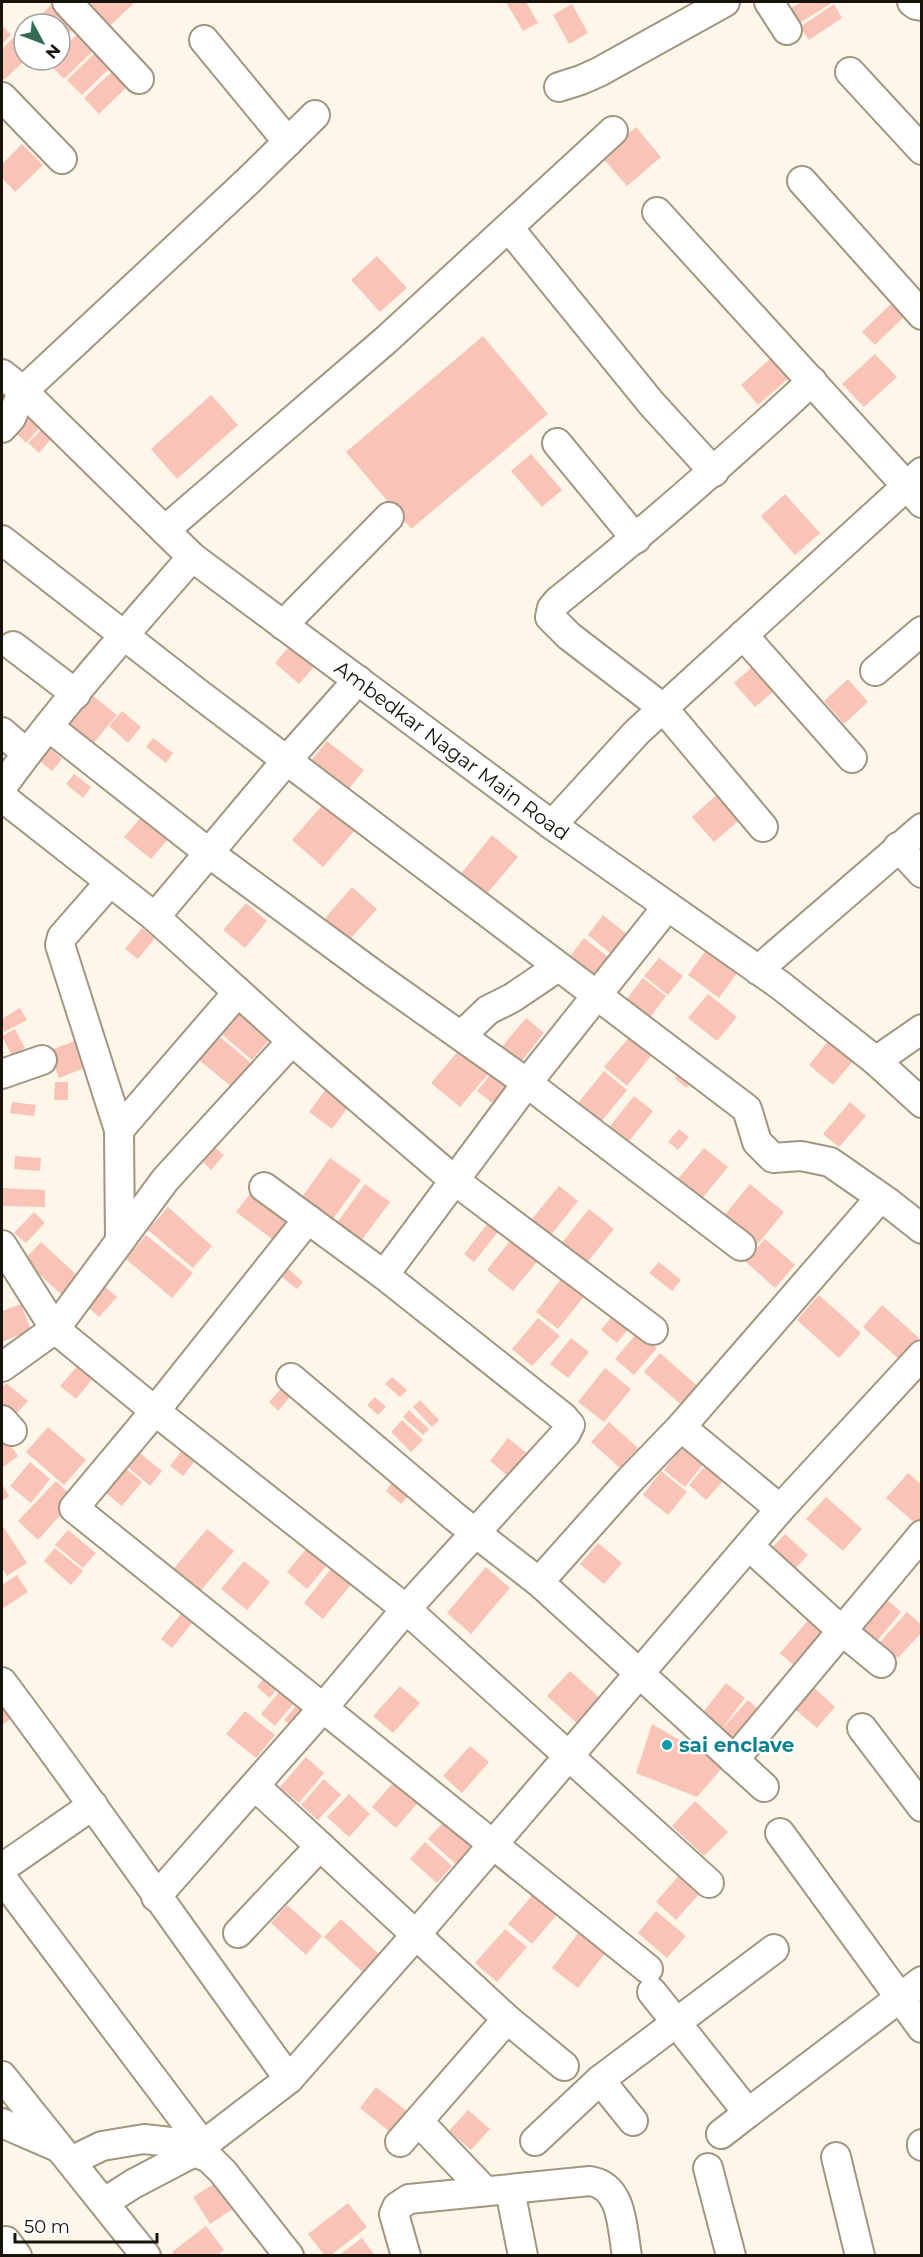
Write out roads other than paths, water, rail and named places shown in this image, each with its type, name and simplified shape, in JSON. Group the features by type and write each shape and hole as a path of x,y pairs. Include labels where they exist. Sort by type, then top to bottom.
{"street":[{"path":"67,2 139,79"},
{"path":"560,87 599,72 724,2"},
{"path":"769,2 787,30"},
{"path":"912,2 921,6"},
{"path":"204,40 288,142"},
{"path":"850,72 921,150"},
{"path":"2,97 62,159"},
{"path":"2,428 11,418 12,383 288,142 315,115"},
{"path":"165,530 386,340 614,131"},
{"path":"802,181 921,315"},
{"path":"552,825 637,732 743,635 917,486 812,381 657,212"},
{"path":"509,228 651,403 714,472"},
{"path":"764,827 663,708 569,636 550,617 552,608 558,601 636,539 714,472 812,381"},
{"name":"Ambedkar Nagar Main Road","path":"12,383 192,557 552,825 780,984 876,1062 921,1104"},
{"path":"557,443 636,539"},
{"path":"283,624 389,517"},
{"path":"2,540 286,761 747,1109 757,1142 773,1158 801,1156 830,1162 921,1229"},
{"path":"2,787 26,753 123,635 192,557"},
{"path":"875,671 921,631"},
{"path":"743,635 852,758"},
{"path":"13,646 76,694"},
{"path":"155,917 286,761 358,680"},
{"path":"49,727 209,853 527,1083 741,1246"},
{"path":"2,732 26,753"},
{"path":"2,796 155,917 292,1041 454,1180 653,1330"},
{"path":"758,970 921,828"},
{"path":"898,847 921,873"},
{"path":"110,882 62,937 60,945 118,1130 120,1241"},
{"path":"384,1275 527,1083 667,907"},
{"path":"460,1036 488,1010 512,998 558,967"},
{"path":"118,1130 238,992"},
{"path":"876,1062 921,1029"},
{"path":"2,1366 55,1329 165,1180 292,1041"},
{"path":"2,1074 42,1060"},
{"path":"156,1897 474,1532 566,1433 570,1425 563,1417 384,1275 264,1187"},
{"path":"539,1582 627,1482 681,1427 880,1198"},
{"path":"308,1219 155,1411 74,1508 493,1844 650,1981 676,2024 748,2113"},
{"path":"2,1245 55,1329 406,1609 709,1883"},
{"path":"105,2202 132,2184 199,2149 289,2079 416,1935 780,1509 921,1355"},
{"path":"291,1378 474,1532 539,1582 764,1787"},
{"path":"681,1427 780,1509"},
{"path":"734,1760 921,1535"},
{"path":"749,1546 842,1632 881,1663"},
{"path":"2,1682 93,1804 156,1897 289,2079"},
{"path":"862,1728 921,1807"},
{"path":"255,1786 507,2019 564,2066"},
{"path":"2,1868 93,1804"},
{"path":"780,1833 921,2028"},
{"path":"238,1933 320,1846"},
{"path":"2,1878 199,2149 223,2172 289,2256"},
{"path":"536,2141 600,2080 774,1949"},
{"path":"721,2134 921,1981"},
{"path":"400,2142 507,2019"},
{"path":"2,2076 146,2256"},
{"path":"600,2080 633,2121"},
{"path":"2,2122 65,2154 144,2139 171,2142 199,2149"},
{"path":"419,2122 498,2190 523,2256"},
{"path":"836,2157 860,2256"},
{"path":"708,2168 731,2256"},
{"path":"406,2256 394,2214 402,2203 410,2199 590,2181 600,2182 616,2199 627,2256"}],"place":[{"name":"sai enclave","path":"667,1745"}]}
